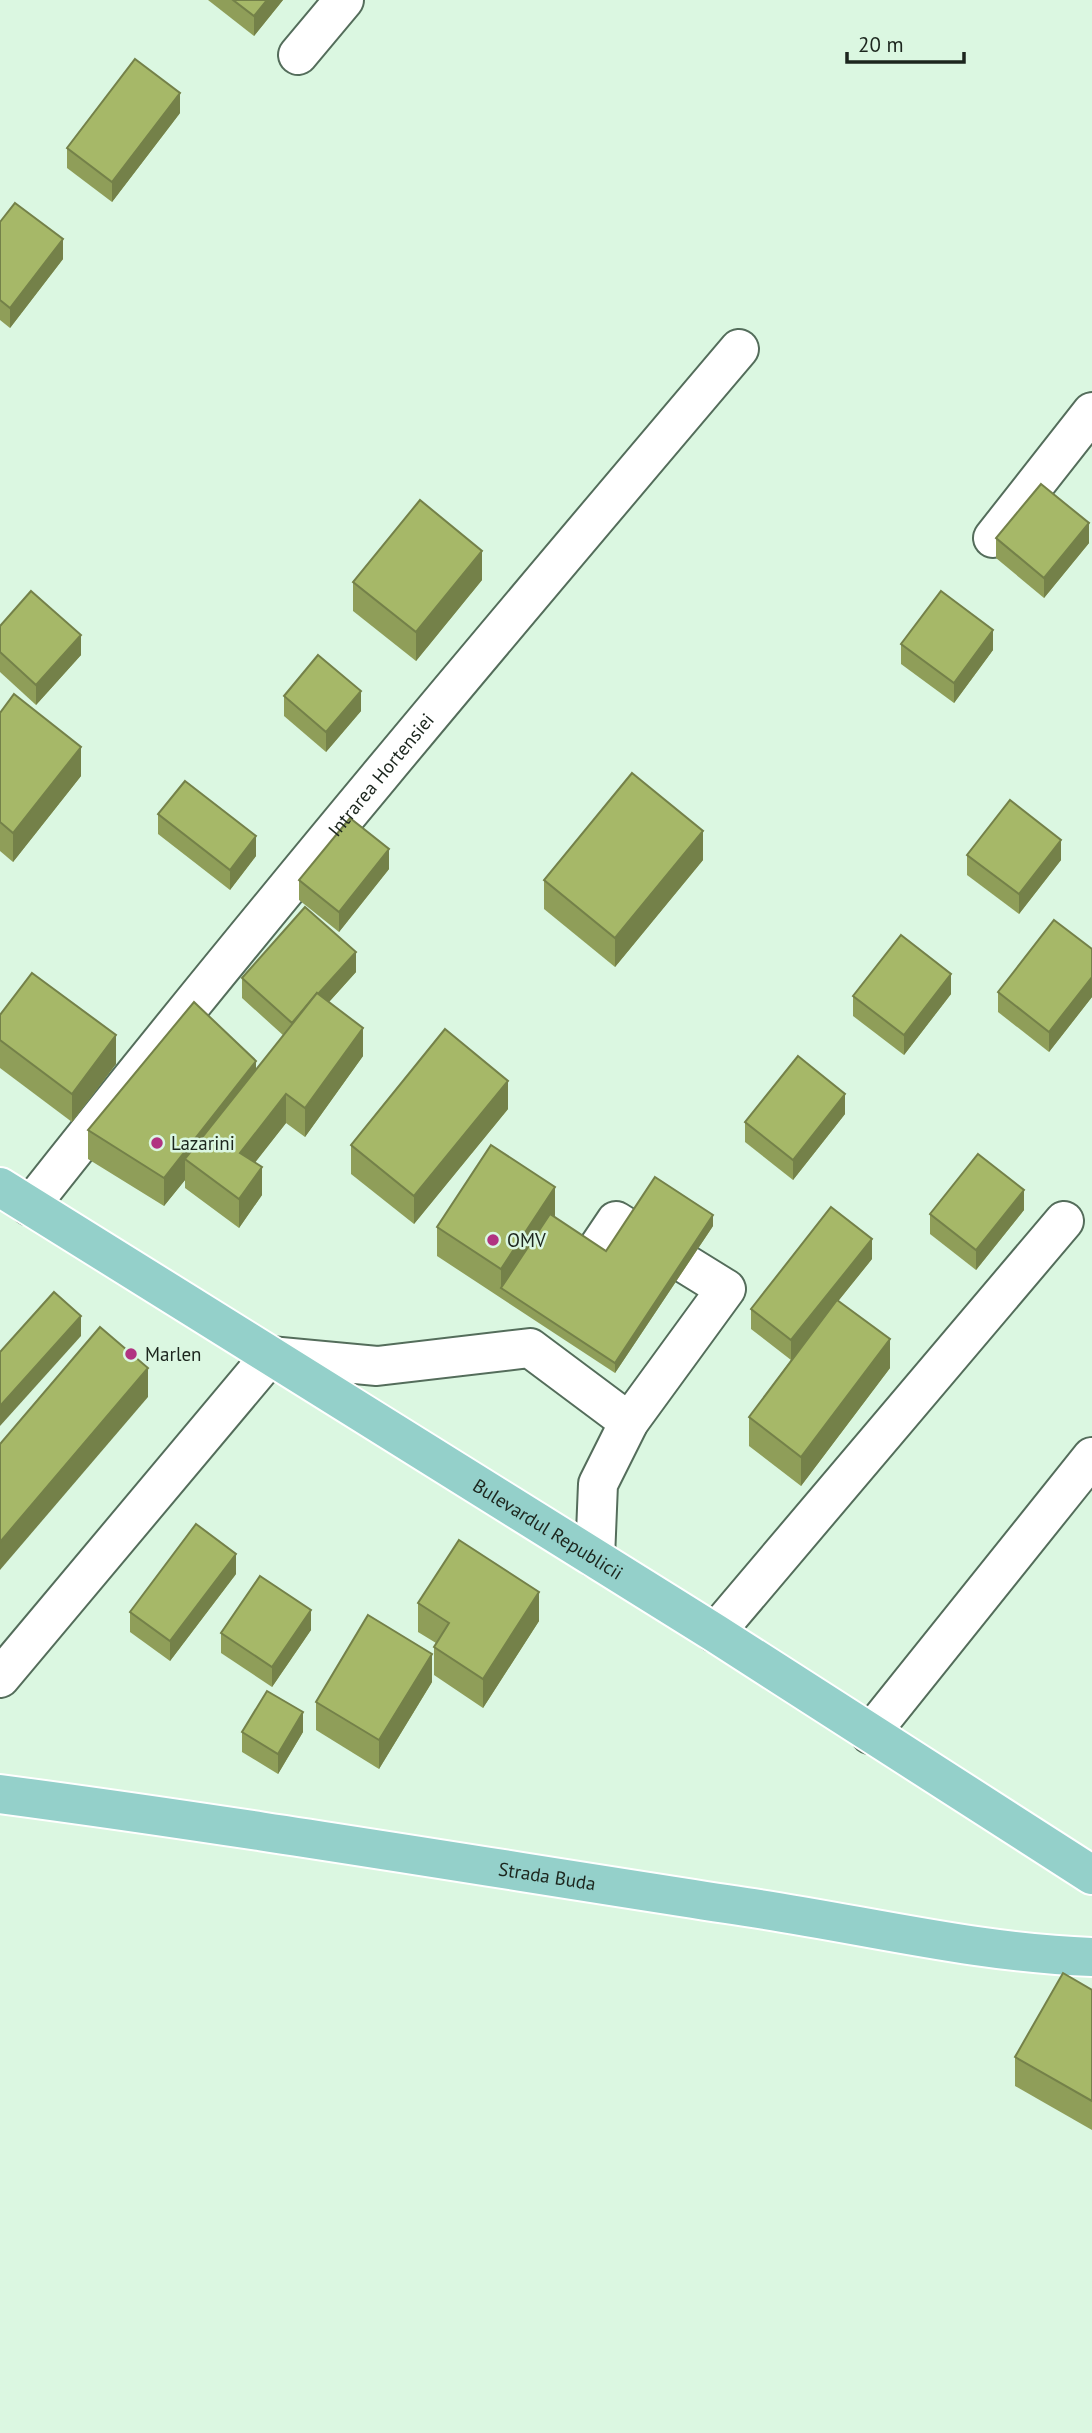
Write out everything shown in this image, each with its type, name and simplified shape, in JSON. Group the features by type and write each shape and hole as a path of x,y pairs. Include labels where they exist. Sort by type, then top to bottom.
{"main road":[{"name":"Bulevardul Republicii","path":"15,1197 715,1633 1092,1875"},
{"name":"Strada Buda","path":"0,1794 764,1909 975,1947 1092,1957"}],"street":[{"path":"298,55 344,0"},
{"name":"Intrarea Hortensiei","path":"15,1197 142,1065 426,719 738,349"},
{"path":"993,538 1092,412"},
{"path":"0,1678 270,1356 377,1366 543,1329 616,1221 726,1289 629,1422 598,1485 595,1558"},
{"path":"715,1633 1064,1221"},
{"path":"543,1329 629,1422"},
{"path":"870,1734 1092,1457"}],"building":[{"path":"233,0 267,0 254,16"},
{"path":"135,59 180,93 112,182 67,148"},
{"path":"15,203 63,239 10,308 0,300 0,222"},
{"path":"1041,484 1089,523 1044,578 996,538"},
{"path":"420,500 482,551 416,632 353,582"},
{"path":"31,591 81,635 36,685 0,652 0,626"},
{"path":"941,591 993,630 954,683 901,644"},
{"path":"318,655 361,691 326,732 284,696"},
{"path":"14,694 81,747 13,833 0,822 0,713"},
{"path":"632,773 703,831 615,938 544,880"},
{"path":"185,781 256,836 230,870 158,814"},
{"path":"1010,800 1061,840 1019,894 967,855"},
{"path":"350,818 389,849 339,912 299,880"},
{"path":"305,907 356,952 292,1023 242,978"},
{"path":"1054,920 1092,949 1092,977 1049,1032 998,992"},
{"path":"901,935 951,974 904,1035 853,996"},
{"path":"32,973 116,1035 72,1094 0,1040 0,1015"},
{"path":"317,993 363,1028 305,1108 286,1094 240,1153 262,1167 239,1199 185,1159"},
{"path":"194,1002 256,1061 164,1178 88,1130"},
{"path":"445,1029 508,1081 414,1196 351,1145"},
{"path":"798,1056 845,1094 793,1160 745,1122"},
{"path":"491,1145 555,1187 501,1269 437,1227"},
{"path":"978,1154 1024,1190 976,1250 930,1214"},
{"path":"655,1177 713,1215 615,1363 501,1288 550,1214 606,1251"},
{"path":"831,1207 872,1239 791,1340 751,1309"},
{"path":"54,1292 81,1316 0,1406 0,1352"},
{"path":"837,1300 890,1339 801,1457 749,1417"},
{"path":"100,1327 148,1368 0,1542 0,1444"},
{"path":"196,1524 236,1554 170,1641 130,1612"},
{"path":"459,1540 539,1592 483,1679 434,1647 449,1623 418,1603"},
{"path":"260,1576 311,1610 272,1667 221,1633"},
{"path":"368,1615 432,1654 379,1740 316,1702"},
{"path":"267,1691 303,1712 278,1754 242,1732"},
{"path":"1063,1973 1092,1990 1092,2101 1015,2057"}],"place":[{"name":"Lazarini","path":"157,1143"},
{"name":"OMV","path":"493,1240"},
{"name":"Marlen","path":"131,1354"}]}
